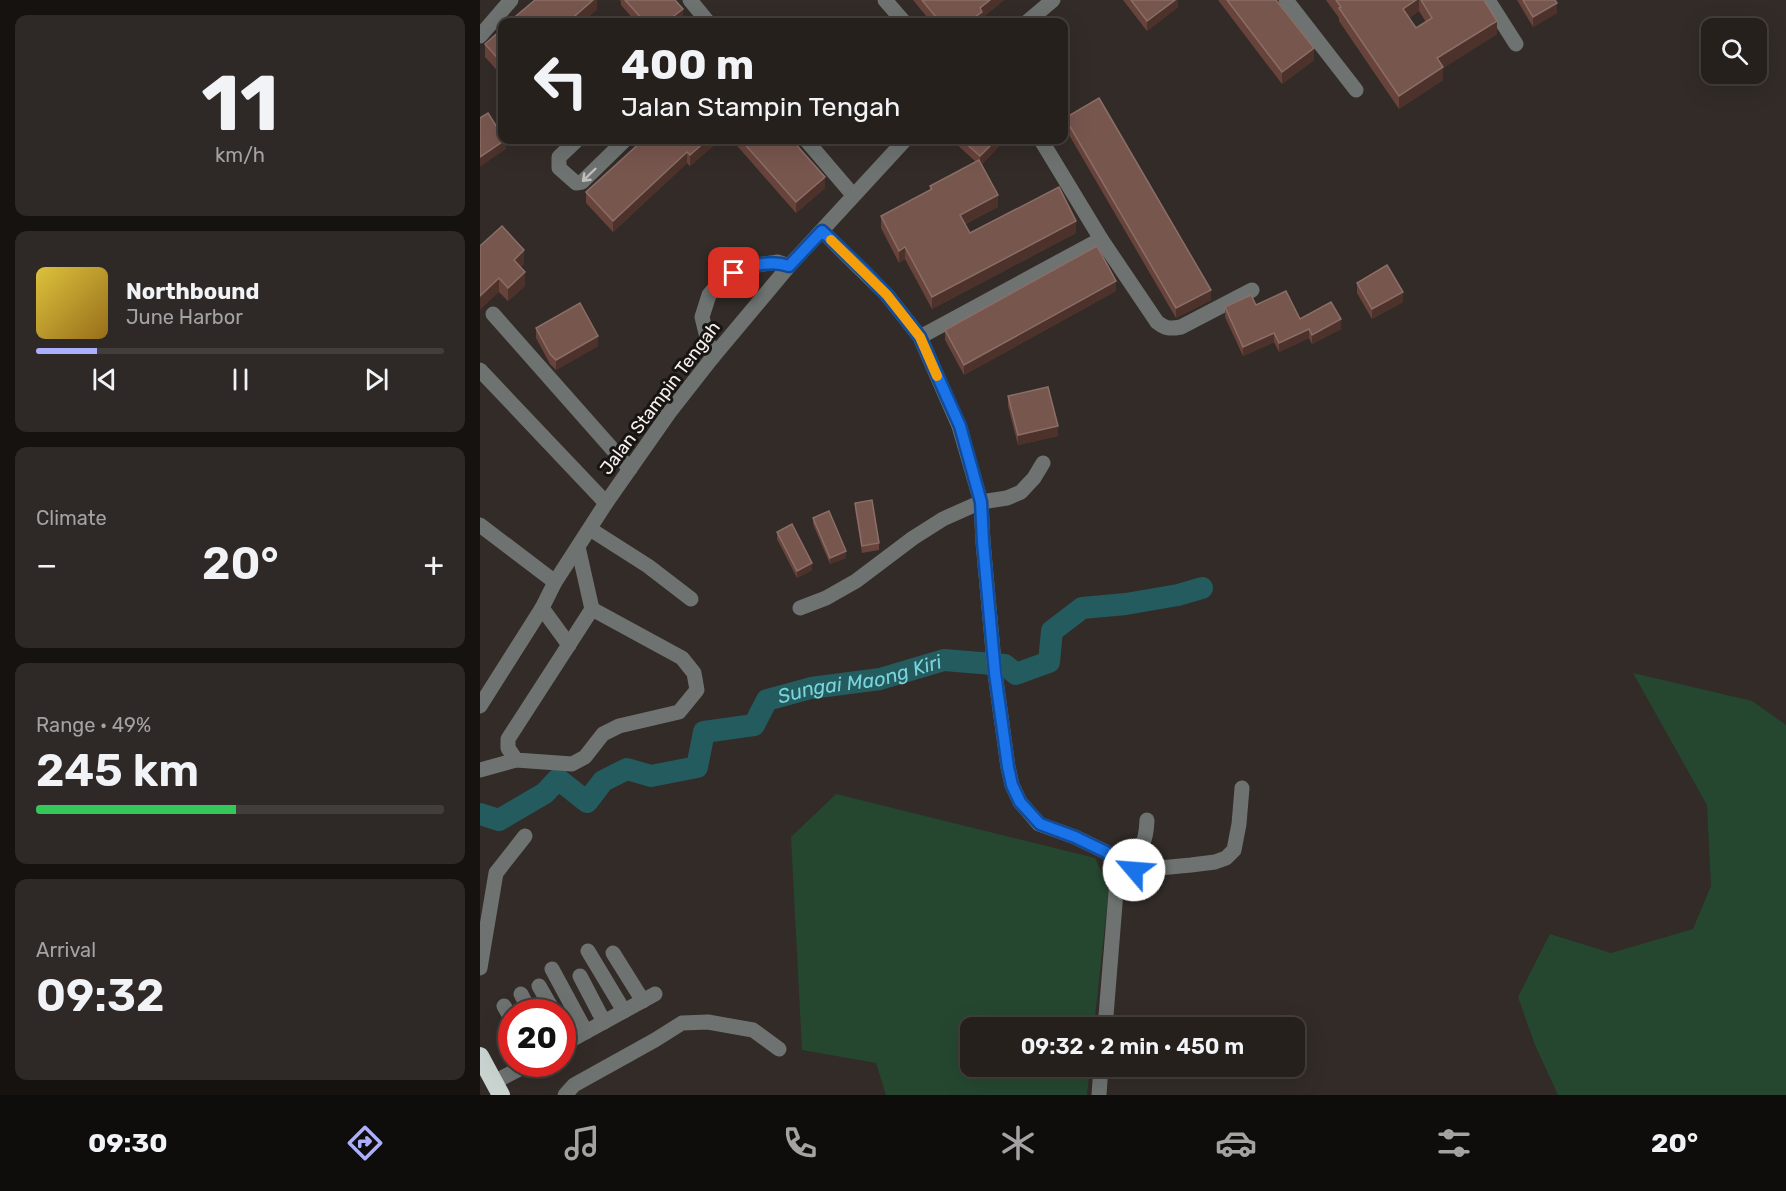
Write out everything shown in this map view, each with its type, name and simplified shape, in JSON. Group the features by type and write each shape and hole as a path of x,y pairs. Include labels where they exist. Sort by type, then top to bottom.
{"highway":[{"path":"480,1056 497,1088"}],"street":[{"path":"480,36 511,0"},
{"path":"690,0 705,18"},
{"path":"885,0 901,18"},
{"path":"1032,18 1053,0"},
{"path":"1286,0 1356,90"},
{"path":"1488,0 1516,44"},
{"path":"573,144 558,157 559,168 576,183 582,182 620,144"},
{"path":"809,144 853,195"},
{"name":"Jalan Stampin Tengah","path":"480,706 606,503 669,414 712,358 789,266 901,144"},
{"path":"1043,144 1101,239 1157,322 1163,327 1170,329 1181,327 1252,290"},
{"path":"822,231 887,295 920,337 960,426 981,502 995,673 1012,785 1020,802 1040,824 1106,852 1115,866 1116,892 1105,1017"},
{"path":"920,337 1101,239"},
{"path":"712,358 702,317 709,295 721,281 734,273 757,265 778,262 789,266"},
{"path":"493,314 630,469"},
{"path":"480,370 606,503"},
{"path":"800,608 817,603 856,581 913,538 943,519 981,502 1007,498 1021,492 1034,478 1043,463"},
{"path":"480,525 555,582"},
{"path":"590,529 648,566 691,599"},
{"path":"516,760 508,748 508,740 592,609 578,547"},
{"path":"542,608 569,645"},
{"path":"480,770 516,760 572,764 585,757 603,734 619,726 679,712 697,690 694,673 682,658 592,609"},
{"path":"1115,866 1191,865 1226,858 1234,850 1242,788"},
{"path":"1115,866 1136,853 1144,844 1147,820"},
{"path":"480,968 496,873 525,836"},
{"path":"588,951 624,1011"},
{"path":"576,1035 586,1032 649,998 613,953"},
{"path":"552,969 586,1032"},
{"path":"580,976 604,1022"},
{"path":"539,986 546,999"},
{"path":"521,994 524,999"},
{"path":"565,1095 574,1085 682,1023 708,1022 753,1030 779,1049"},
{"path":"497,1088 511,1077"},
{"path":"1099,1095 1100,1077"}],"green space":[{"path":"1633,673 1752,701 1786,725 1786,1095 1558,1095 1535,1045 1518,997 1550,934 1611,953 1693,929 1711,886 1707,805"},
{"path":"836,794 1095,858 1109,887 1095,1017 960,1017 960,1077 1089,1077 1087,1095 886,1095 876,1063 802,1050 791,837"}],"building":[{"path":"535,0 593,0 573,18 514,18"},
{"path":"625,0 675,0 683,9 671,18 641,18"},
{"path":"922,0 990,0 980,8 982,12 974,18 937,18"},
{"path":"1131,0 1175,0 1147,21"},
{"path":"1227,0 1276,0 1314,48 1282,72"},
{"path":"1336,0 1416,0 1403,9 1416,28 1432,18 1421,0 1484,0 1497,21 1437,58 1443,67 1399,96 1339,8 1341,7"},
{"path":"1523,0 1555,0 1557,3 1533,17"},
{"path":"498,33 498,59 485,44"},
{"path":"1099,98 1211,290 1176,308 1068,123 1068,116"},
{"path":"488,113 498,129 499,144 480,157 480,118"},
{"path":"639,144 702,144 690,155 687,152 613,221 586,192"},
{"path":"745,144 796,144 825,177 796,202"},
{"path":"966,144 992,144 980,156"},
{"path":"979,160 998,195 960,215 970,233 1059,187 1076,221 932,297 905,247 899,251 881,216 932,189 930,186"},
{"path":"502,226 524,250 514,260 525,272 508,288 499,278 480,296 480,246"},
{"path":"1097,246 1116,281 964,365 945,330"},
{"path":"1387,265 1403,292 1372,309 1357,283"},
{"path":"1286,291 1300,319 1331,302 1341,319 1312,335 1309,329 1279,343 1274,333 1243,347 1225,307 1251,295 1256,305"},
{"path":"580,303 598,336 556,360 550,354 536,328"},
{"path":"1048,387 1058,426 1018,435 1008,396"},
{"path":"872,500 879,543 862,546 855,503"},
{"path":"829,511 846,551 830,558 813,518"},
{"path":"792,524 812,563 797,571 777,532"}],"waterway":[{"name":"Sungai Maong Kiri","path":"480,814 499,820 545,793 558,779 587,802 603,781 627,769 651,776 697,767 704,732 754,725 767,700 811,688 880,679 944,660 1005,665 1016,674 1049,662 1052,631 1082,608 1126,604 1178,595 1202,588"}],"slow traffic":[{"path":"831,240 887,295 920,337 937,376"}],"route":[{"path":"734,273 757,265 778,262 789,266 822,231 887,295 920,337 960,426 981,502 995,673 1012,785 1020,802 1040,824 1106,852 1113,861 1116,872 1134,870"}]}
